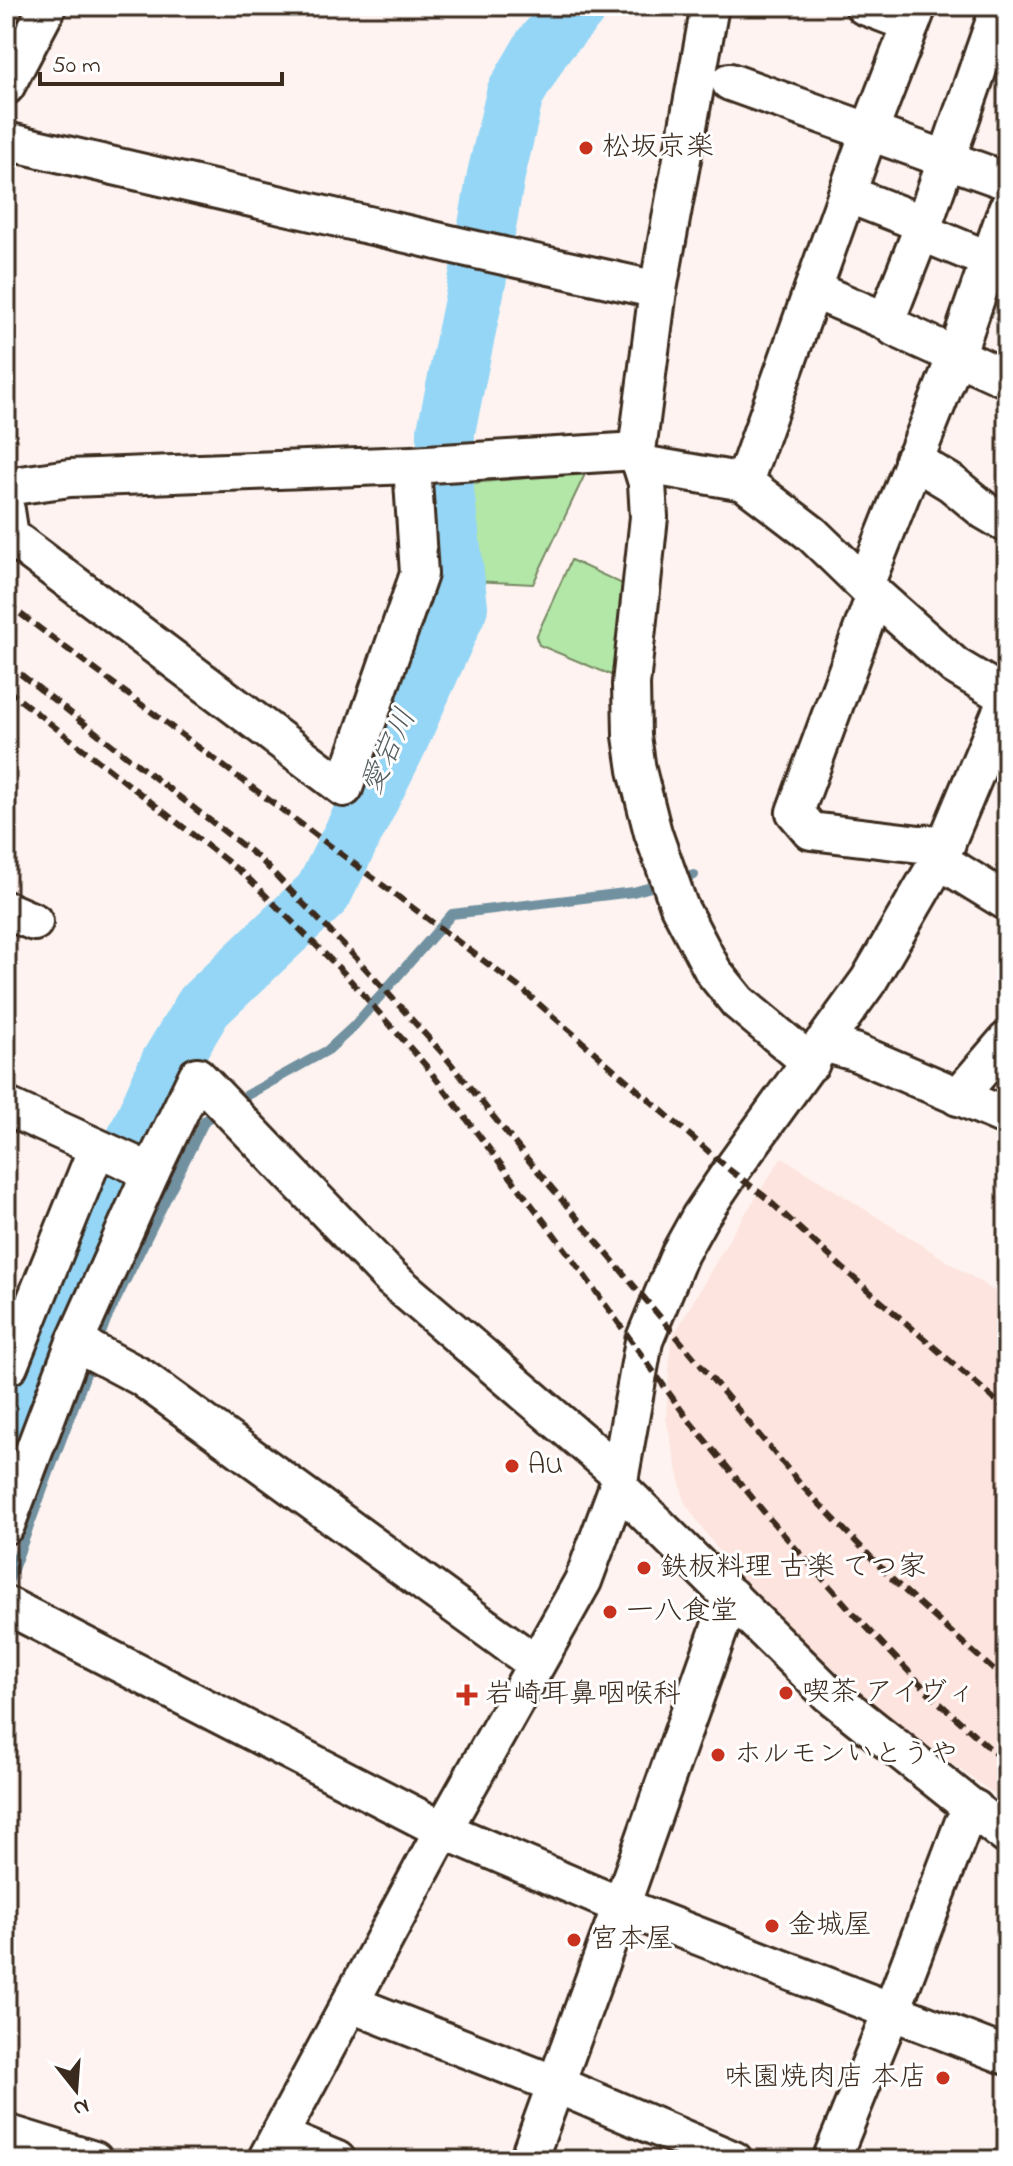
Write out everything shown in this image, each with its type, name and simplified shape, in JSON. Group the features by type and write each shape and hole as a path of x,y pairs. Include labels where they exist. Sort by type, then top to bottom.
{"street":[{"path":"6,86 48,6"},
{"path":"710,6 658,290 639,457 647,483 649,517 631,684 632,736 653,833 679,906 713,971 738,1002 817,1053 855,1052 1007,1117"},
{"path":"744,482 914,15 864,6"},
{"path":"886,321 1000,6"},
{"path":"730,82 1007,181"},
{"path":"6,141 658,290"},
{"path":"847,194 922,228 994,269"},
{"path":"1007,209 994,269 913,460 795,812 811,831 920,844 943,852 1007,902"},
{"path":"813,290 1007,379"},
{"path":"6,487 70,478 639,457 744,482 812,534 955,666 1007,697 943,852 869,980 731,1171 680,1253 644,1341 619,1480 583,1581 443,1830 273,2148 337,2160"},
{"path":"913,460 1007,524"},
{"path":"6,510 10,536 344,788 419,574 434,463"},
{"path":"958,1097 1007,1040"},
{"path":"8,1514 53,1384 88,1349 150,1171 197,1076 391,1278 619,1480 829,1694 1007,1836"},
{"path":"6,1106 150,1171"},
{"path":"53,1384 9,1366 100,1149"},
{"path":"88,1349 141,1377 536,1664"},
{"path":"528,2160 731,1596"},
{"path":"10,1607 443,1830 621,1906 1007,2056"},
{"path":"831,2160 963,1824 975,1809"},
{"path":"351,2004 555,2084 734,2160"},
{"path":"6,2133 94,2160"}],"shaded area":[{"path":"782,1157 1007,1299 1007,1803 899,1726 783,1623 738,1579 685,1503 666,1419 671,1340 734,1231"}],"green space":[{"path":"586,472 533,584 473,581 472,483"},
{"path":"571,560 627,586 616,677 539,645 536,637"}],"waterway":[{"name":"愛宕川","path":"6,1431 169,1064 204,1006 323,893 398,743 459,607 445,490 446,431 496,175 515,94 543,46 578,6"},
{"path":"233,1103 328,1050 353,1027 452,914 633,892 694,875"},
{"path":"6,1588 106,1320 205,1120 220,1111"}],"railway":[{"path":"6,603 524,991 731,1171 764,1196 1007,1410"},
{"path":"6,663 260,859 444,1055 802,1486 894,1581 1007,1682"},
{"path":"6,689 246,876 344,973 427,1067 566,1250 687,1418 768,1517 934,1698 1007,1764"}],"place":[{"name":"松坂京楽","path":"586,148"},
{"name":"AU","path":"512,1466"},
{"name":"鉄板料理 古楽 てつ家","path":"644,1568"},
{"name":"一八食堂","path":"610,1612"},
{"name":"喫茶 アイヴィ","path":"786,1693"},
{"name":"岩崎耳鼻咽喉科","path":"467,1695"},
{"name":"ホルモンいとうや","path":"718,1755"},
{"name":"金城屋","path":"772,1926"},
{"name":"宮本屋","path":"574,1940"},
{"name":"味園焼肉店 本店","path":"943,2078"}]}
